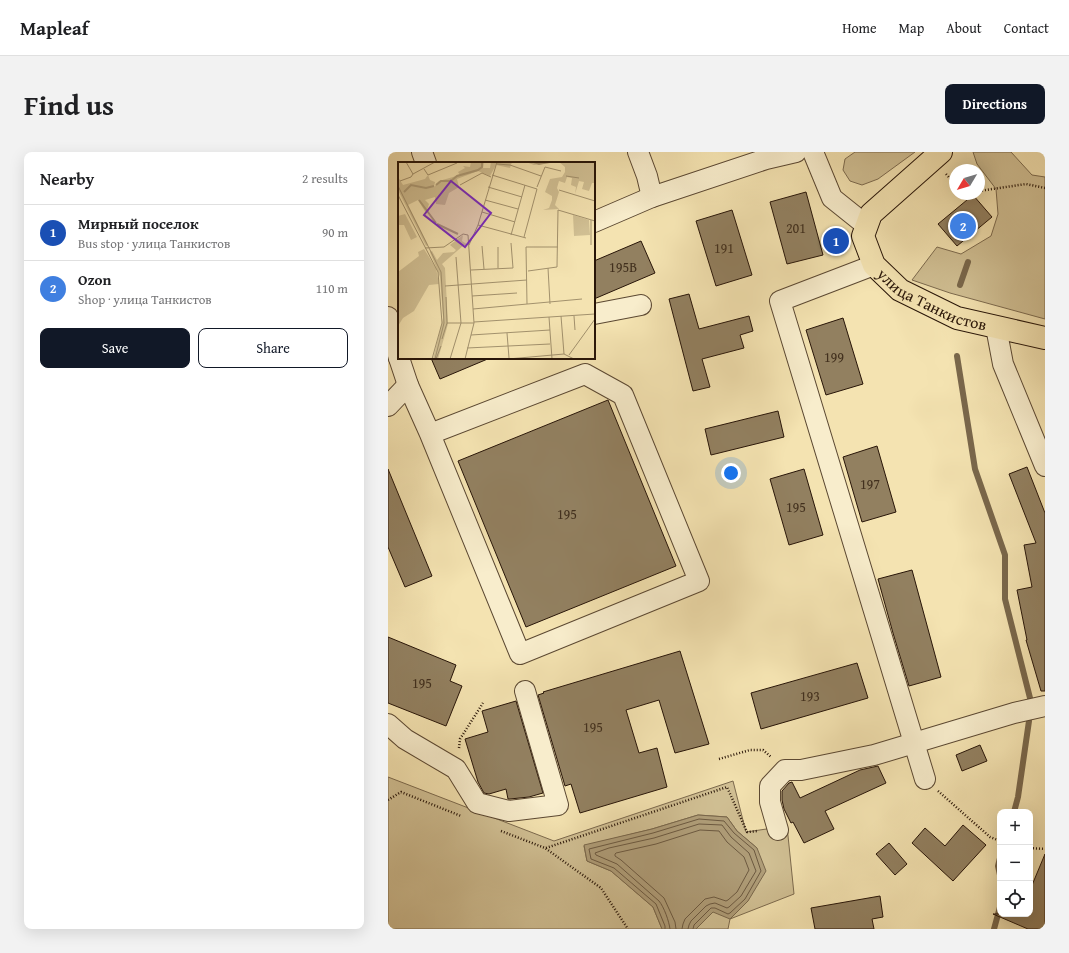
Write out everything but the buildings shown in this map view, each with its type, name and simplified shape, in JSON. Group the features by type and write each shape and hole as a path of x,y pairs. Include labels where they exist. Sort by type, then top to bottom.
{"main road":[{"name":"улица Танкистов","path":"941,152 871,214 863,236 874,265 900,290 957,318 1045,338"}],"street":[{"path":"422,152 426,162"},
{"path":"638,152 647,176 652,197"},
{"path":"595,222 652,197 766,159 796,152"},
{"path":"813,152 832,198 867,226"},
{"path":"874,265 780,301 913,744 925,779"},
{"path":"595,314 641,305"},
{"path":"388,312 398,307"},
{"path":"388,317 395,333 394,342 398,355"},
{"path":"996,327 1002,364 1045,466"},
{"path":"399,359 408,385 430,434 520,654 699,581 623,395 585,374 430,434"},
{"path":"388,406 408,385"},
{"path":"388,724 405,739 456,769 477,803 509,811 558,805 525,691"},
{"path":"778,830 770,802 770,786 785,770 801,770 874,755 1014,713 1045,706"}],"path":[{"path":"985,190 1026,184 1045,188"},
{"path":"456,769 460,739 483,703"},
{"path":"719,759 750,750 763,750 785,770"},
{"path":"925,779 990,837 997,840"},
{"path":"545,848 727,788 747,832 778,830"},
{"path":"388,800 401,792 466,818"},
{"path":"495,829 545,848 601,888 628,929"},
{"path":"1033,848 1045,849"}],"shaded area":[{"path":"855,152 915,152 878,179 862,185 850,181 843,170 845,159"},
{"path":"973,152 1011,152 1032,175 1045,177 1045,319 950,293 912,280 937,247 961,254 991,236 998,214 996,189 985,175 985,164 977,164"},
{"path":"388,777 554,841 733,781 746,832 787,826 794,894 730,919 728,929 696,929 713,912 757,848 737,831 727,817 698,815 652,829 584,846 587,861 611,871 653,907 662,929 388,929"}],"water":[{"path":"698,815 727,817 737,831 757,848 766,871 748,901 730,919 713,912 696,929 662,929 653,907 611,871 587,861 584,845 652,829"}],"waterway":[{"path":"960,285 968,262"},
{"path":"957,356 975,469 1005,555 1005,599 1030,698"},
{"path":"1015,809 1018,797 1029,721"},
{"path":"994,929 997,917"}],"place":[{"name":"Ozon","path":"963,226"},
{"name":"Мирный поселок","path":"836,241"}]}
